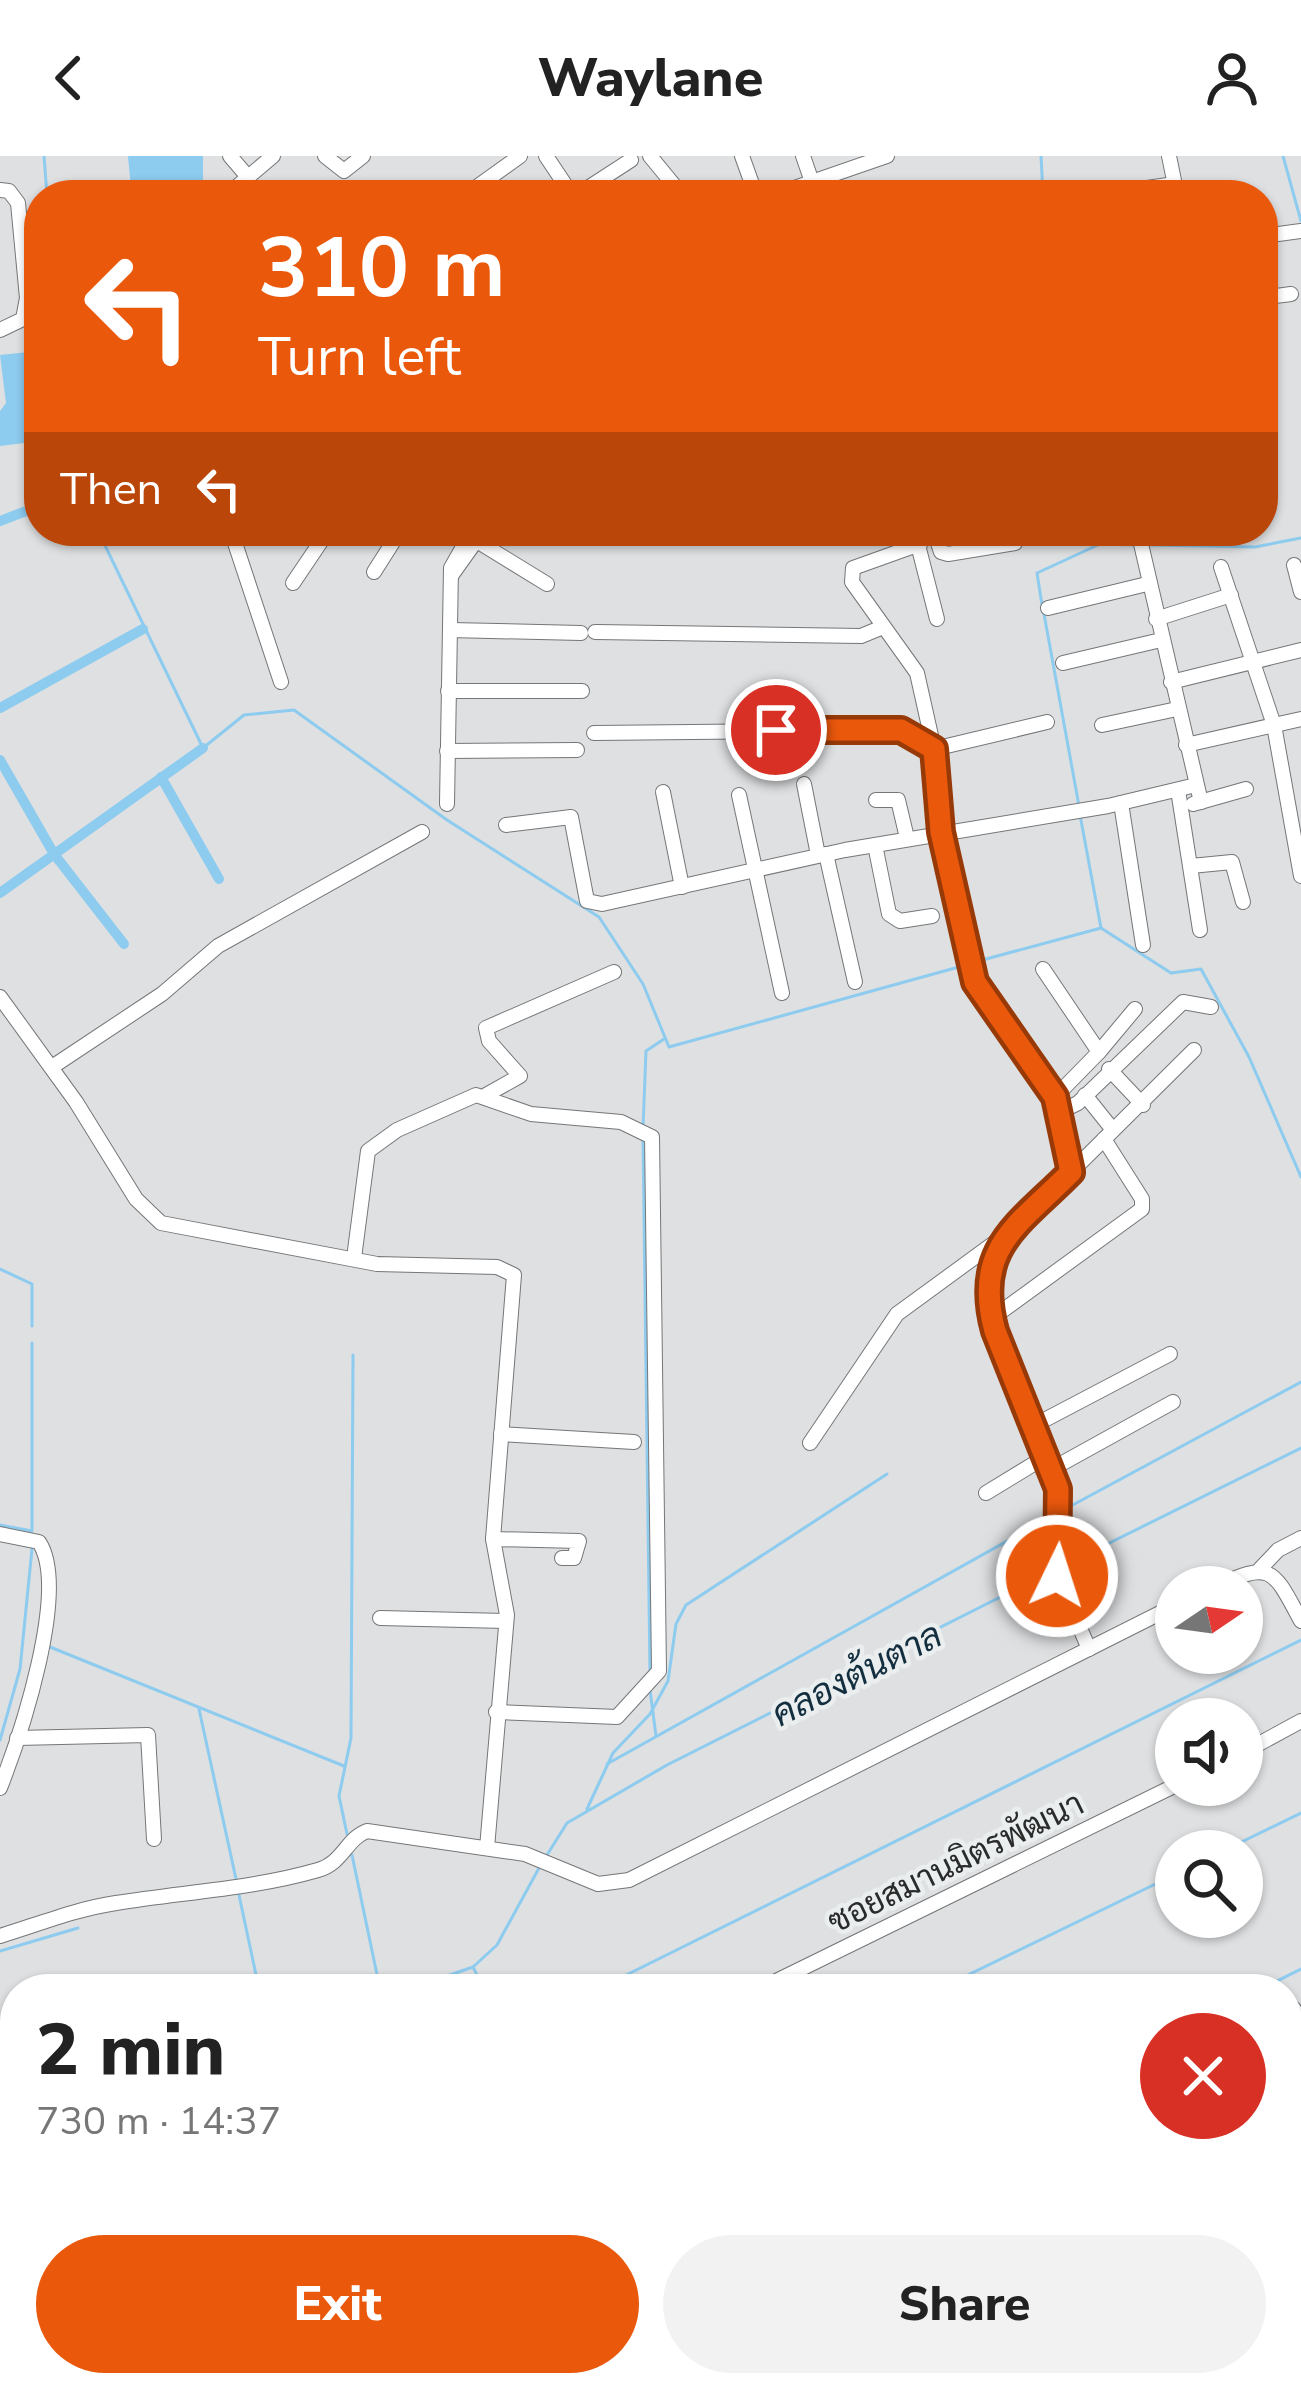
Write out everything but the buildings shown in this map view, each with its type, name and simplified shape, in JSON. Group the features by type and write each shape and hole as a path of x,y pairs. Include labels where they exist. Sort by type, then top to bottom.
{"street":[{"path":"230,156 248,177"},
{"path":"244,180 274,156"},
{"path":"325,156 344,172 363,156"},
{"path":"487,180 520,156"},
{"path":"650,156 670,180"},
{"path":"817,180 867,159 887,156"},
{"path":"599,180 632,160"},
{"path":"0,190 9,191 18,203 24,266"},
{"path":"1278,296 1291,294"},
{"path":"0,330 23,319 24,314"},
{"path":"236,546 280,682"},
{"path":"293,583 318,546"},
{"path":"374,572 390,546"},
{"path":"447,805 451,576 466,546"},
{"path":"490,546 547,584"},
{"path":"915,546 853,568 854,588 909,657 925,701 941,832 978,992 1057,1104 1071,1172"},
{"path":"918,546 937,620"},
{"path":"937,546 948,554 997,546"},
{"path":"1140,546 1201,802"},
{"path":"1294,565 1301,592"},
{"path":"1221,567 1274,725 1296,826 1301,876"},
{"path":"1048,608 1148,584"},
{"path":"1156,619 1231,595"},
{"path":"450,630 862,636 884,627"},
{"path":"1063,663 1161,640"},
{"path":"1171,682 1301,650"},
{"path":"448,691 582,691"},
{"path":"1102,725 1178,709"},
{"path":"1186,746 1301,718"},
{"path":"594,733 901,730 934,749 1047,722"},
{"path":"447,751 577,750"},
{"path":"804,784 855,982"},
{"path":"1180,798 1196,785"},
{"path":"506,825 573,819 584,890 592,904 941,832 1121,803 1180,798 1201,802 1246,789"},
{"path":"663,792 682,886"},
{"path":"739,795 782,993"},
{"path":"1180,798 1200,930"},
{"path":"876,800 898,800 908,838"},
{"path":"1121,803 1143,945"},
{"path":"52,1067 162,994 218,946 422,832"},
{"path":"874,844 889,914 900,921 932,916"},
{"path":"1191,866 1232,862 1243,902"},
{"path":"1043,969 1099,1052"},
{"path":"354,1258 368,1151 398,1130 486,1095 520,1076 489,1041 487,1028 614,972"},
{"path":"0,997 153,1218 377,1264 497,1267 514,1275 493,1539 506,1621 487,1848"},
{"path":"1057,1104 1085,1095 1184,1002 1211,1007"},
{"path":"1057,1104 1135,1009"},
{"path":"810,1443 897,1315 1001,1238 1143,1105 1194,1050"},
{"path":"1109,1069 1143,1105"},
{"path":"486,1095 531,1114 621,1122 648,1133 654,1149 658,1306 659,1671 616,1717 496,1712"},
{"path":"992,1318 1142,1209 1142,1199 1085,1095"},
{"path":"1001,1238 992,1266 992,1318 1061,1506 1056,1570 1089,1648"},
{"path":"1033,1426 1170,1354"},
{"path":"986,1493 1173,1402"},
{"path":"501,1434 634,1442"},
{"path":"0,1534 39,1542 47,1564 43,1647 0,1788"},
{"path":"1263,1566 1278,1550 1301,1538"},
{"path":"493,1539 579,1541 574,1558 562,1558"},
{"path":"1263,1571 1278,1579 1301,1621"},
{"path":"0,1936 89,1908 199,1894 318,1870 339,1859 352,1839 367,1831 544,1861 598,1884 629,1880 1155,1616"},
{"path":"380,1618 506,1621"},
{"path":"1263,1742 1301,1721"},
{"path":"17,1738 148,1736 154,1839"},
{"name":"ซอยสมานมิตรพัฒนา","path":"791,1974 1155,1795"}],"water":[{"path":"128,156 203,156 203,180 130,180"},
{"path":"24,353 24,443 0,446 0,411 6,403 0,355"}],"waterway":[{"path":"44,156 46,180"},
{"path":"1041,156 1042,180"},
{"path":"1283,156 1301,221"},
{"path":"0,521 24,512"},
{"path":"1278,542 1301,538"},
{"path":"105,546 203,748 244,715 294,710 447,820 599,917 643,984 669,1047 966,965"},
{"path":"1042,605 1037,573 1096,546"},
{"path":"1202,546 1260,546"},
{"path":"1044,614 1079,806"},
{"path":"0,708 143,629"},
{"path":"0,893 203,748"},
{"path":"0,760 54,854 124,944"},
{"path":"161,777 219,879"},
{"path":"1080,815 1101,928 1171,973 1201,969 1249,1057 1301,1177"},
{"path":"975,962 1101,928"},
{"path":"643,1128 646,1051 664,1039"},
{"path":"643,1138 650,1674"},
{"path":"0,1269 32,1284 32,1326"},
{"path":"0,1525 32,1531 32,1343"},
{"path":"347,1834 339,1796 351,1738 353,1355"},
{"path":"1069,1507 1301,1382"},
{"name":"คลองต้นตาล","path":"1061,1567 1301,1448"},
{"path":"587,1809 613,1753 650,1714 668,1681 676,1624 686,1605 887,1474"},
{"path":"607,1764 1052,1516"},
{"path":"0,1740 20,1669 32,1549"},
{"name":"คลองต้นตาล","path":"547,1855 567,1823 667,1765 1052,1571"},
{"name":"คลองต้นตาล","path":"628,1974 1301,1640"},
{"path":"50,1647 344,1766"},
{"path":"650,1690 656,1736"},
{"path":"199,1709 236,1879"},
{"path":"1263,1832 1301,1813"},
{"path":"352,1855 377,1974"},
{"name":"คลองต้นตาล","path":"473,1967 497,1945 539,1868"},
{"path":"970,1974 1155,1884"},
{"path":"239,1895 256,1974"},
{"path":"0,1951 78,1928"},
{"name":"คลองต้นตาล","path":"453,1974 473,1967 476,1974"},
{"path":"1291,1974 1301,1969"}],"route":[{"path":"776,730 901,730 934,749 941,832 978,992 1048,1084 1060,1112 1071,1172 1001,1238 992,1266 990,1303 995,1331 1058,1489 1057,1576"}]}
